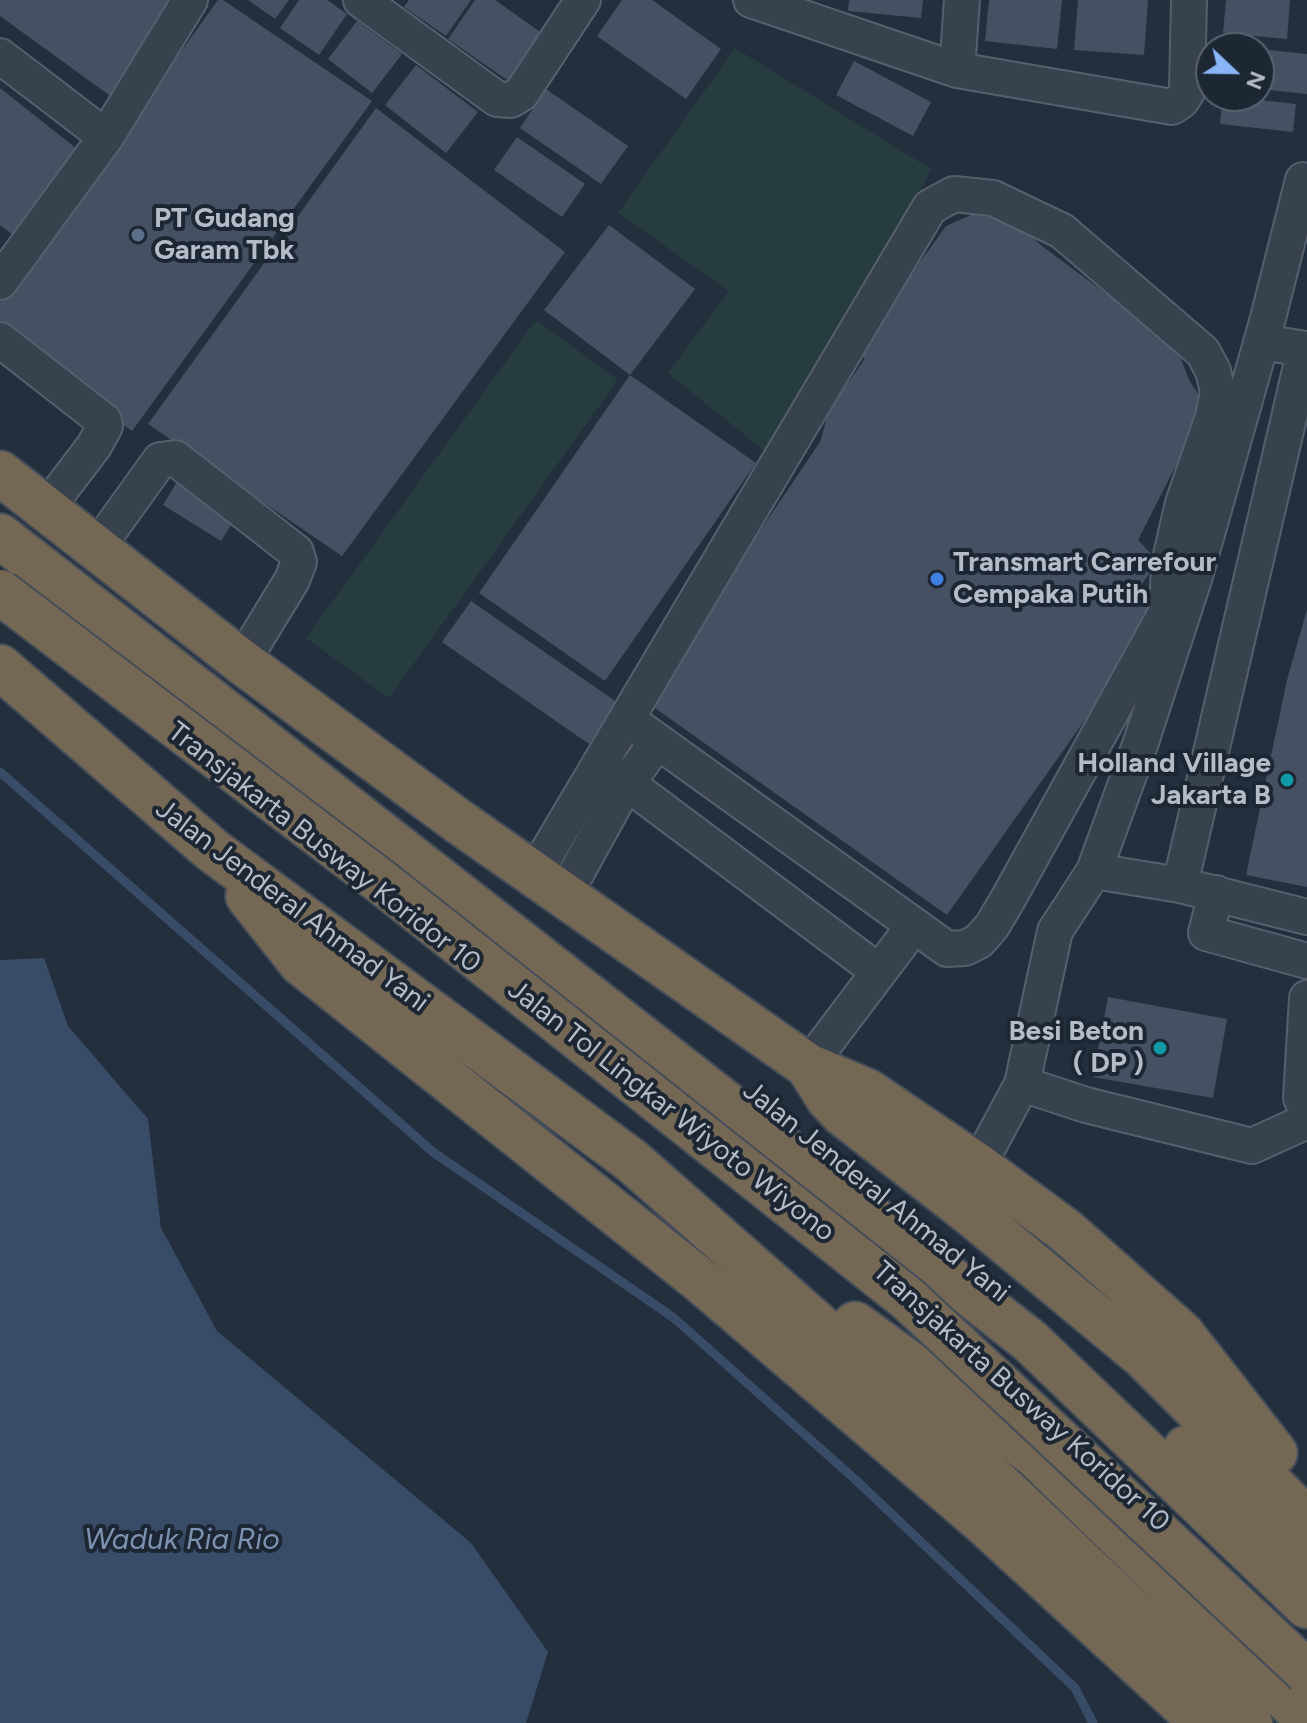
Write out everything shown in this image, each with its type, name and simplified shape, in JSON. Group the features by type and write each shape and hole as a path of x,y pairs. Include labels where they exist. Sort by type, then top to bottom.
{"highway":[{"name":"Jalan Jenderal Ahmad Yani","path":"0,473 242,662 458,821 808,1066 828,1098 843,1114 974,1216 1143,1356 1307,1520"},
{"name":"Jalan Tol Lingkar Wiyoto Wiyono","path":"0,536 1030,1341 1307,1606"},
{"name":"Jalan Tol Lingkar Wiyoto Wiyono","path":"0,593 384,884 908,1299 1307,1672"},
{"name":"Jalan Jenderal Ahmad Yani","path":"0,667 212,850 1035,1455 1307,1719"},
{"name":"Jalan Jenderal Ahmad Yani","path":"458,821 465,858 469,863 1134,1401 1307,1561"},
{"path":"212,850 301,963 713,1291 982,1521 1203,1723"},
{"path":"808,1066 867,1091 978,1166 1066,1231 1182,1334 1307,1494"},
{"name":"Jalan Jenderal Ahmad Yani","path":"632,1161 1004,1489 1250,1723"}],"street":[{"path":"0,282 12,242 106,137 190,0"},
{"path":"361,0 497,99 511,100 521,94 583,0"},
{"path":"751,0 957,70 1172,107 1187,92 1189,0"},
{"path":"957,70 962,0"},
{"path":"0,56 106,137"},
{"path":"978,1166 1022,1084 1055,931 1094,871 1106,845 1171,653 1261,342 1303,180 1307,182"},
{"path":"550,884 600,763 930,207 954,194 993,198 1062,231 1203,352 1213,371 1218,392 1213,417 1183,503 1169,564 1167,611 992,926 979,941 965,948 947,949 628,720"},
{"path":"0,340 104,421 105,426 94,446 46,509"},
{"path":"1180,885 1305,349 1261,342"},
{"path":"96,549 160,460 175,458 284,542 296,552 299,562 292,580 242,662"},
{"name":"Transjakarta Busway Koridor 10","path":"0,553 687,1093 1019,1348 1307,1615"},
{"name":"Transjakarta Busway Koridor 10","path":"0,593 549,1026 831,1230 997,1367 1307,1660"},
{"path":"550,884 657,742"},
{"path":"600,763 878,971"},
{"path":"762,884 795,842"},
{"path":"1094,871 1180,885 1307,917"},
{"path":"1216,893 1206,933 1307,961"},
{"path":"808,1066 913,927"},
{"path":"1307,998 1301,1098 1307,1111"},
{"path":"1022,1084 1125,1116 1252,1146 1307,1121"}],"green space":[{"path":"735,48 931,169 838,366 784,467 668,373 729,291 618,213"},
{"path":"536,320 618,380 389,698 306,638"}],"water":[{"name":"Waduk Ria Rio","path":"44,958 68,1026 148,1119 161,1228 217,1331 471,1543 548,1652 526,1723 0,1723 0,960"}],"building":[{"path":"0,0 185,0 113,98 0,16"},
{"name":"PT Gudang Garam Tbk","path":"218,0 223,0 372,101 132,431 0,336 0,303"},
{"path":"248,0 289,0 275,19"},
{"path":"299,0 327,0 347,14 319,55 280,28"},
{"path":"409,0 471,0 446,36 404,7"},
{"path":"475,0 495,0 553,41 520,89 448,39"},
{"path":"622,0 652,0 721,49 686,99 597,36"},
{"path":"849,0 923,0 921,18 848,11"},
{"path":"989,0 1062,0 1057,49 985,41"},
{"path":"1078,0 1148,0 1144,55 1074,50"},
{"path":"1226,0 1290,0 1287,39 1275,38 1275,32 1223,32"},
{"path":"357,21 402,54 372,93 328,59"},
{"path":"1275,51 1307,54 1307,94 1275,91"},
{"path":"854,61 931,102 913,136 836,95"},
{"path":"416,65 478,112 446,153 385,105"},
{"path":"0,88 77,149 13,235 0,225"},
{"path":"546,89 628,146 601,184 520,128"},
{"path":"1275,102 1296,104 1293,132 1220,124 1221,112 1275,112"},
{"path":"376,108 565,252 342,556 148,424"},
{"path":"517,137 585,184 562,217 494,170"},
{"name":"Transmart Carrefour Cempaka Putih","path":"973,214 1015,221 1042,246 1178,351 1189,380 1206,406 1138,540 1158,561 1133,597 1159,615 947,915 645,701 820,442 829,410 864,360 861,344 946,226"},
{"path":"609,225 695,289 630,375 544,310"},
{"path":"630,375 756,463 605,681 479,593"},
{"path":"178,480 236,517 221,541 163,505"},
{"path":"471,601 618,703 589,744 442,642"},
{"name":"Holland Village Jakarta B","path":"1307,609 1307,887 1246,875 1287,680"},
{"name":"Besi Beton ( DP )","path":"1108,997 1227,1019 1213,1098 1093,1077"}],"waterway":[{"path":"0,772 433,1152 674,1318 858,1482 1075,1688 1093,1723"}],"place":[{"name":"PT Gudang Garam Tbk","path":"138,235"},
{"name":"Transmart Carrefour Cempaka Putih","path":"937,579"},
{"name":"Holland Village Jakarta B","path":"1287,780"},
{"name":"Besi Beton ( DP )","path":"1160,1048"}]}
